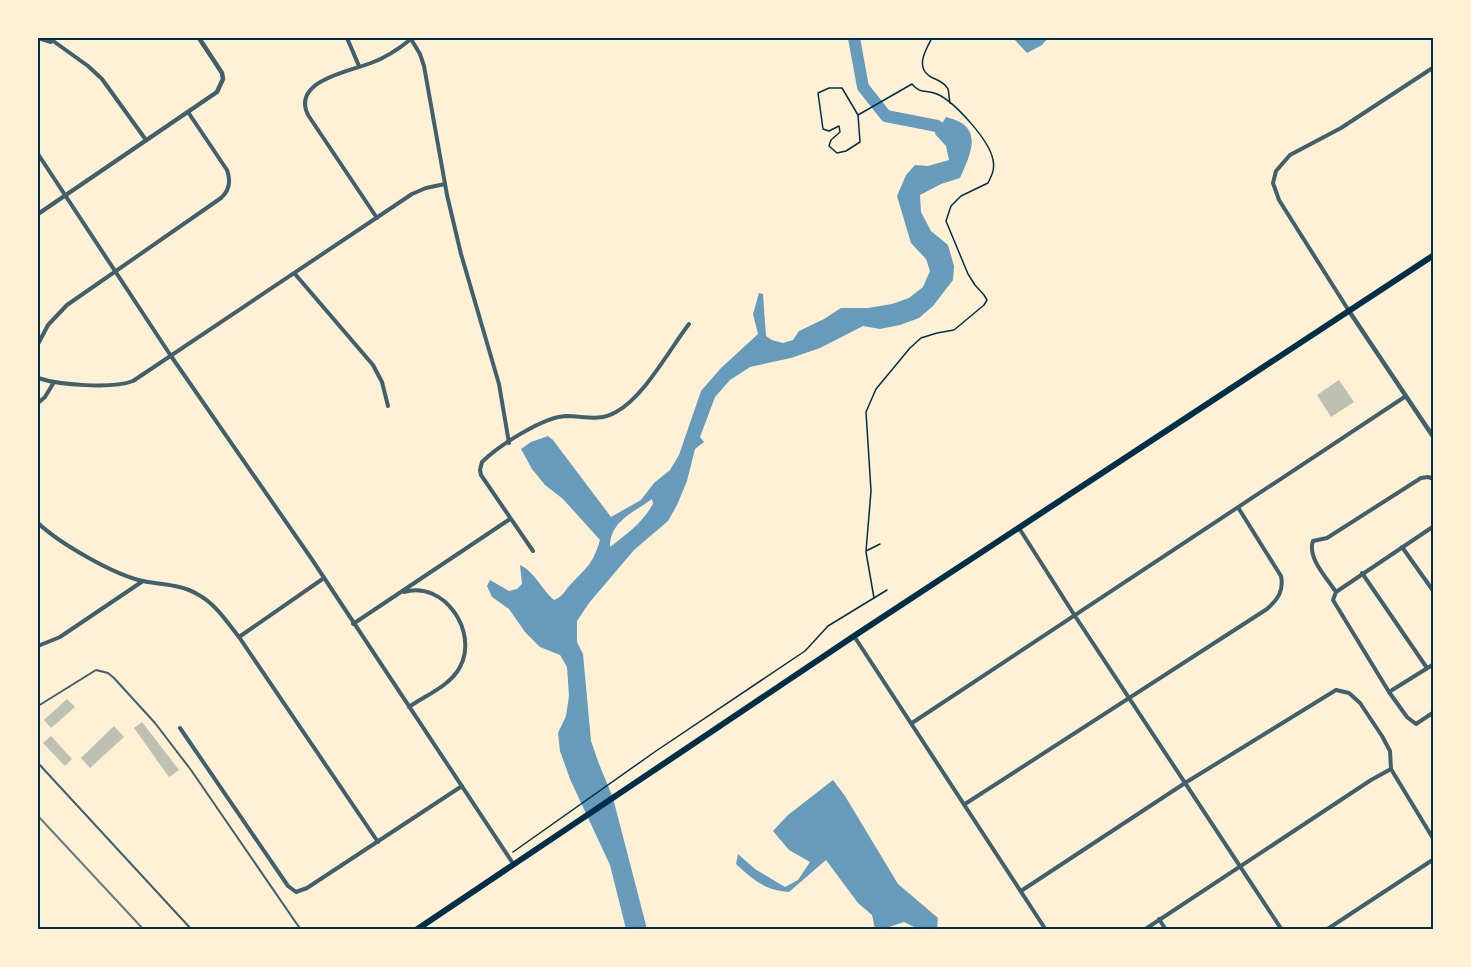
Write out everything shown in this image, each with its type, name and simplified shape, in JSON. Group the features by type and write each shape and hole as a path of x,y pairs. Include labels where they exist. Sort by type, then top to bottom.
{"main road":[{"path":"416,930 854,636 1434,255"}],"street":[{"path":"38,38 55,43"},
{"path":"49,38 83,62 102,79 146,140"},
{"path":"38,214 217,92 223,79 220,70 199,38"},
{"path":"347,38 359,66"},
{"path":"376,218 308,115 304,104 306,95 315,85 374,61 412,38 424,66 445,184 461,254 499,384 509,443"},
{"path":"1434,67 1341,128 1290,155 1276,171 1272,183 1279,201 1434,438"},
{"path":"38,345 48,325 62,309 221,198 228,189 230,181 227,170 188,112"},
{"path":"38,154 171,356 324,578 514,865"},
{"path":"38,378 54,382 110,385 133,381 416,192 445,184"},
{"path":"295,274 373,365 382,382 388,406"},
{"path":"533,551 483,479 480,470 484,460 550,419 565,416 596,418 620,410 642,388 689,324"},
{"path":"38,403 45,398 54,382"},
{"path":"912,723 1239,509 1406,396"},
{"path":"1336,592 1313,556 1311,548 1313,541 1327,538 1421,478 1434,479"},
{"path":"965,804 1267,609 1279,598 1283,585 1281,576 1239,509"},
{"path":"353,624 510,519"},
{"path":"38,523 70,548 123,574 143,581 178,587 200,595 219,612 378,842"},
{"path":"1434,526 1336,592 1333,600 1389,692 1407,717 1416,724 1434,712"},
{"path":"1019,528 1074,616 1282,930"},
{"path":"1402,547 1434,591"},
{"path":"1362,573 1427,668"},
{"path":"239,638 324,578"},
{"path":"38,646 54,640 143,581"},
{"path":"400,593 418,590 435,596 454,612 465,635 465,653 456,674 445,684 409,707"},
{"path":"854,636 1046,930"},
{"path":"1389,692 1434,664"},
{"path":"1021,891 1185,783 1336,690 1349,693 1360,704 1390,751 1391,769 1434,840"},
{"path":"180,728 288,886 296,892 308,888 462,786"},
{"path":"1144,930 1361,786 1391,769"},
{"path":"1326,930 1434,859"},
{"path":"1159,919 1166,930"}],"lane":[{"path":"38,706 96,670 114,678 155,723 191,770 301,930"},
{"path":"38,764 192,930"}],"path":[{"path":"932,38 922,56 922,66 928,75 942,82 948,89 950,104"},
{"path":"858,115 912,84 917,91 937,94 974,125 987,144 993,159 993,171 988,183 961,196 951,206 946,221 968,274 987,300 954,330 921,338 910,348 876,389 866,412 871,491 866,551 874,598"},
{"path":"829,88 842,88 858,115 860,142 846,152 837,153 829,146 831,140 840,132 839,126 829,131 823,129 818,93 829,88"},
{"path":"866,551 880,544"},
{"path":"515,850 806,651 828,626 887,590"}],"water":[{"path":"1013,38 1048,38 1042,45 1027,53"},
{"path":"946,117 966,127 972,142 960,178 941,184 920,195 921,212 931,231 948,245 954,266 953,280 933,306 919,318 880,329 863,326 820,348 791,358 750,367 730,380 715,397 700,437 704,442 695,449 687,481 668,521 634,550 589,603 577,621 577,642 583,654 591,741 613,798 647,929 626,929 610,865 570,779 560,751 558,733 566,716 569,696 567,667 560,655 540,647 525,632 509,609 492,597 487,586 490,580 509,591 517,589 522,584 520,565 530,572 554,600 562,595 589,565 600,540 563,499 545,485 532,469 521,449 531,442 548,436 611,517 641,500 654,483 670,470 679,455 701,391 721,368 758,334 753,314 759,293 763,294 766,336 783,343 793,340 799,331 841,308 868,308 892,304 909,298 923,287 930,271 926,259 911,243 897,196 906,175 915,165 928,166 949,160 946,146 935,134","holes":["652,499 653,504 639,522 610,547 611,538 618,524"]},
{"path":"833,780 898,884 938,918 937,929 918,929 904,922 889,927 889,929 875,929 872,915 858,903 826,860 789,892 773,889 760,883 736,864 738,854 755,869 785,887 798,880 810,862 789,850 773,831 788,815"}],"building":[{"path":"1339,380 1354,402 1331,417 1317,395"},
{"path":"67,699 75,707 51,728 44,720"},
{"path":"142,722 179,770 169,777 134,728"},
{"path":"114,726 124,737 90,768 81,758"},
{"path":"51,736 72,759 65,766 43,743"}],"waterway":[{"path":"854,38 863,87 886,116 937,126 951,138"}],"railway":[{"path":"38,816 144,930"}]}
